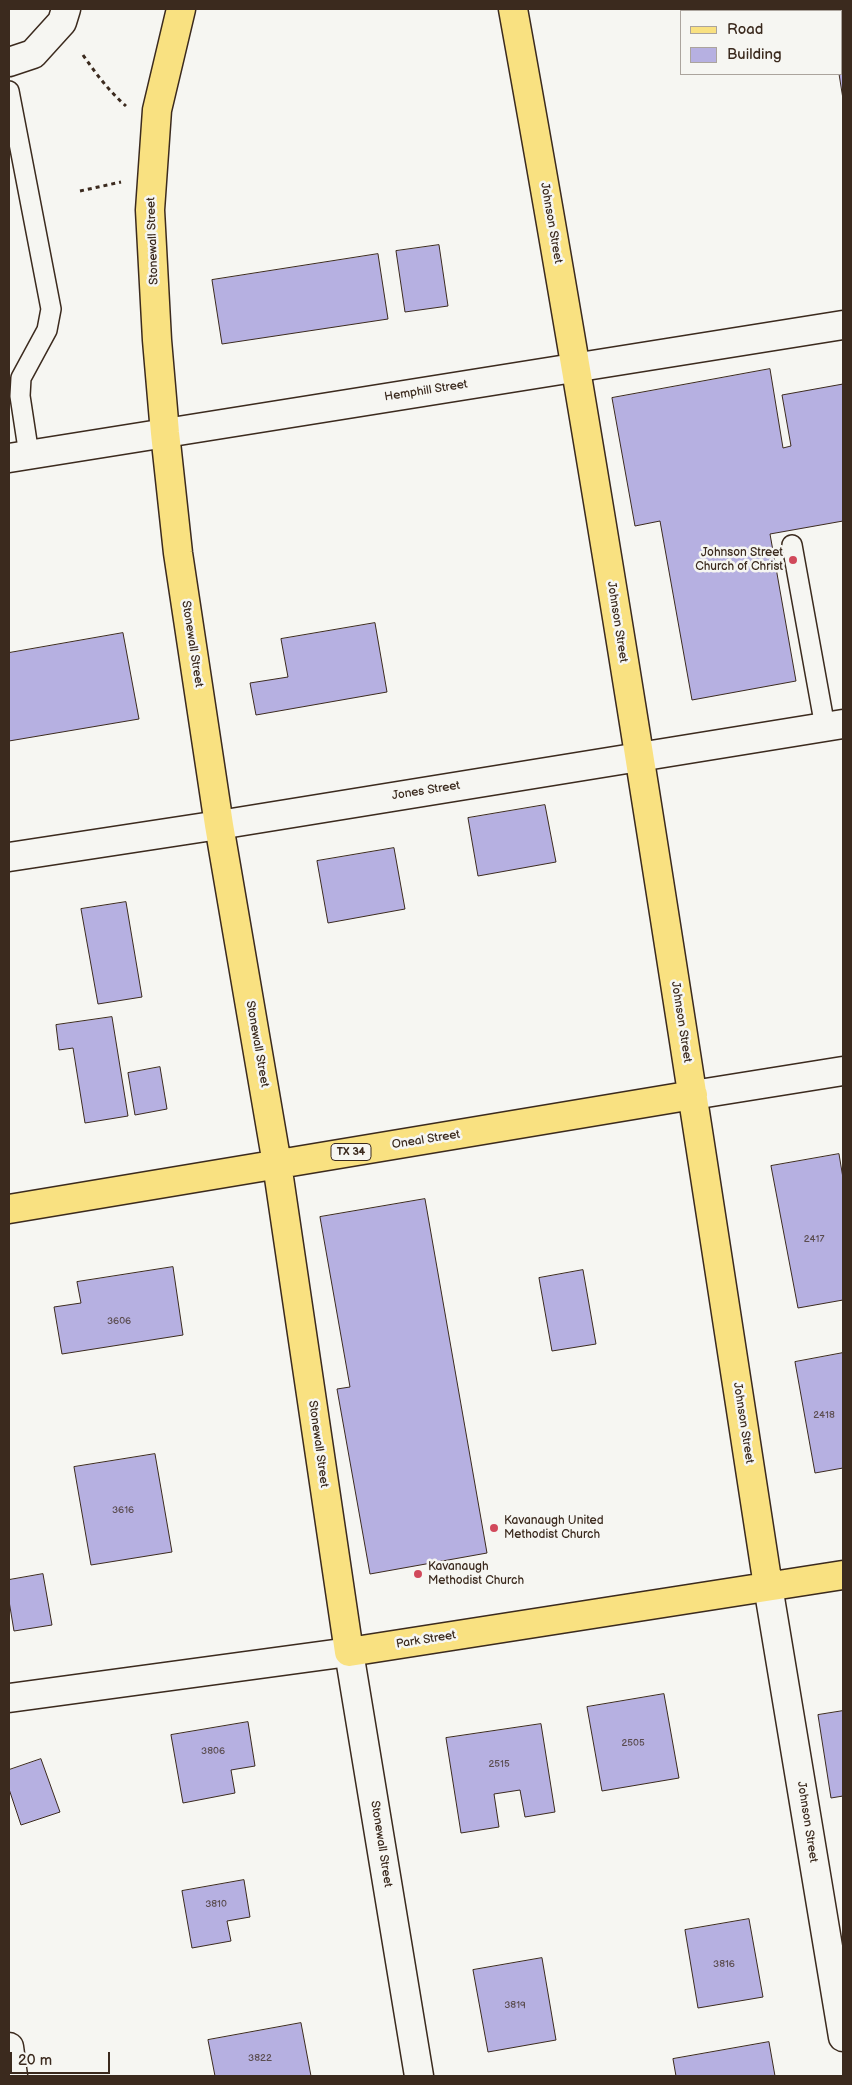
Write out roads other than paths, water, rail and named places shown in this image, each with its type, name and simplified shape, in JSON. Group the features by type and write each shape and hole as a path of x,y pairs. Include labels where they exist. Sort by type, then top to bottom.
{"main road":[{"name":"Stonewall Street","path":"181,9 158,110 150,210 157,340 165,433 178,553 219,825 277,1164 349,1652"},
{"name":"Johnson Street","path":"513,9 576,368 639,757 768,1586"},
{"name":"Oneal Street","path":"9,1208 693,1095"},
{"name":"Park Street","path":"349,1652 843,1575"}],"street":[{"path":"21,58 62,22 66,9"},
{"name":"Hemphill Street","path":"19,456 843,325"},
{"name":"Jones Street","path":"9,857 219,825 834,725"},
{"name":"Oneal Street","path":"693,1095 843,1071"},
{"name":"Johnson Street","path":"768,1586 843,2037"},
{"name":"Park Street","path":"9,1698 349,1652"},
{"name":"Stonewall Street","path":"349,1652 419,2076"},
{"path":"9,2047 13,2076"}],"lane":[{"path":"9,91 51,309 47,330 21,378 19,456"},
{"path":"792,545 834,725"}],"place":[{"name":"Johnson Street Church of Christ","path":"793,560"},
{"name":"Kavanaugh United Methodist Church","path":"494,1528"},
{"name":"Kavanaugh Methodist Church","path":"418,1574"}]}
